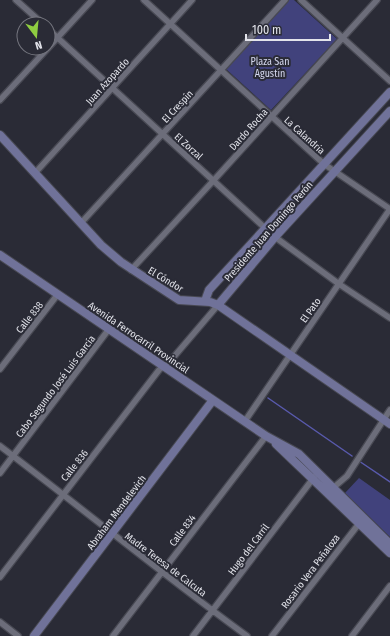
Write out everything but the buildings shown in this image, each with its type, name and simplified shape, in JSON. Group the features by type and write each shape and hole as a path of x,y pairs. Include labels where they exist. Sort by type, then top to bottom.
{"main road":[{"name":"Presidente Juan Domingo Perón","path":"205,302 209,290 390,92"},
{"name":"Presidente Juan Domingo Perón","path":"218,305 275,237 390,110"},
{"name":"El Cóndor","path":"0,135 101,245 131,270 179,300 205,302 218,305 387,422"},
{"name":"Avenida Ferrocarril Provincial","path":"1,259 58,294 245,421 315,476"},
{"name":"Abraham Mendelevich","path":"34,636 213,400"},
{"path":"315,476 333,488 390,553"},
{"path":"315,476 361,521 390,544"}],"street":[{"path":"16,0 34,16"},
{"path":"58,38 92,0"},
{"name":"La Calandria","path":"144,0 324,164 335,170 390,209"},
{"name":"Juan Azopardo","path":"35,173 192,0"},
{"name":"El Crespín","path":"81,223 285,0"},
{"path":"301,0 390,81"},
{"name":"Dardo Rocha","path":"131,270 377,0"},
{"name":"El Zorzal","path":"58,38 265,228"},
{"path":"0,100 41,56"},
{"name":"El Pato","path":"245,421 390,209"},
{"path":"275,237 339,284 390,318"},
{"name":"Calle 838","path":"0,369 58,294"},
{"name":"Presidente Juan Domingo Perón","path":"164,366 172,359 218,305"},
{"name":"Cabo Segundo José Luis García","path":"0,473 109,329"},
{"name":"Calle 836","path":"0,577 159,370 164,366"},
{"path":"333,488 347,476 387,422 390,410"},
{"name":"Calle 834","path":"113,636 266,436"},
{"name":"Madre Teresa de Calcuta","path":"0,446 112,534 247,636"},
{"name":"Hugo del Carril","path":"192,636 315,476"},
{"name":"Rosario Vera Peñaloza","path":"272,636 361,521"},
{"path":"352,636 390,586"},
{"path":"0,622 18,636"}],"green space":[{"name":"Plaza San Agustín","path":"289,0 294,0 337,39 271,110 226,69"},
{"path":"359,478 390,500 390,537 345,493"}],"waterway":[{"path":"268,398 352,456"},
{"path":"359,461 390,482"}]}
